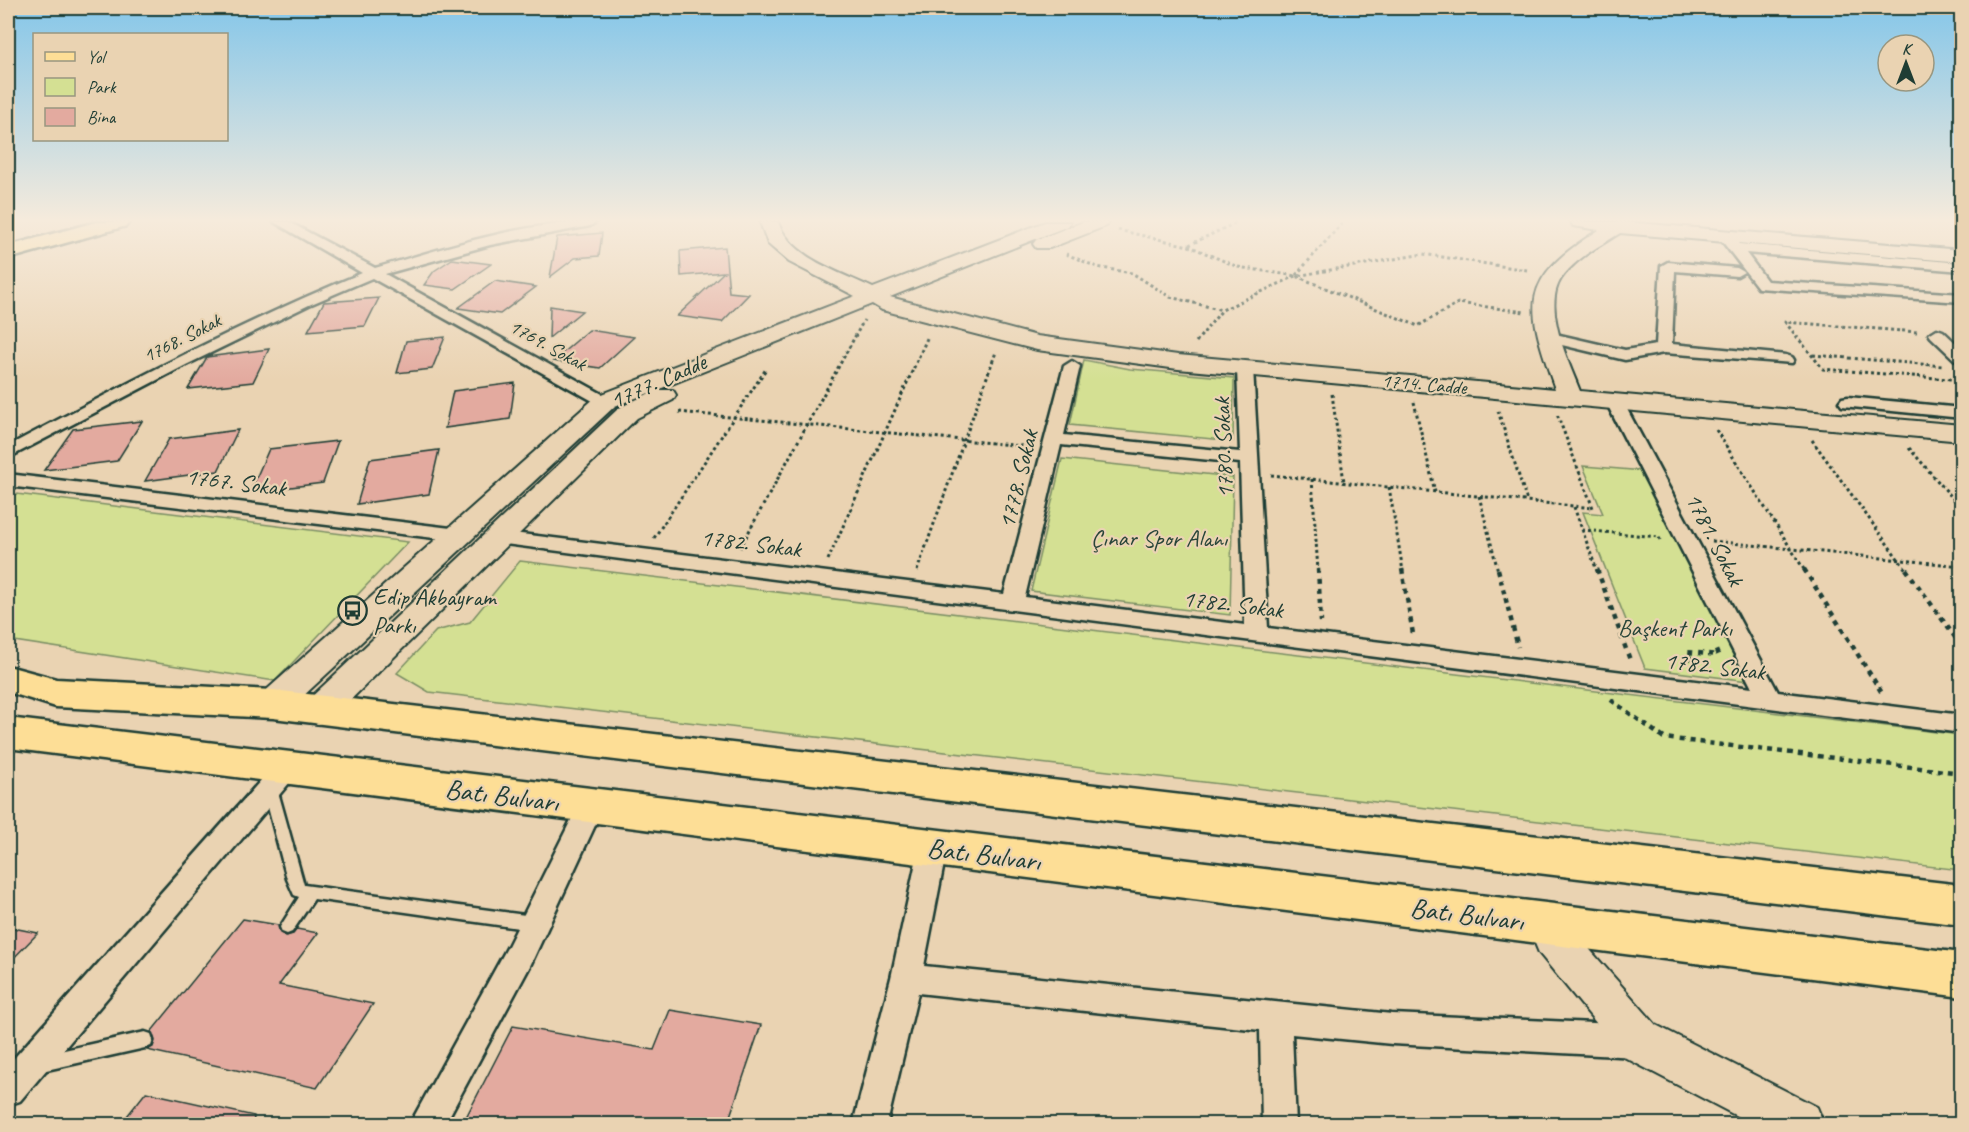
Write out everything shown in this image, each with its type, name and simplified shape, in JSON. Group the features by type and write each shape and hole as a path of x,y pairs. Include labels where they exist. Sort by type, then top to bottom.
{"main road":[{"name":"1714. Cadde","path":"825,275 876,305 1002,336 1067,348 1245,368 1962,433"},
{"name":"1777. Cadde","path":"318,711 497,537 636,408 943,275"},
{"name":"1777. Cadde","path":"273,704 606,401 957,275"},
{"path":"1555,275 1545,293 1544,314 1551,338 1560,396"},
{"path":"8,679 56,693 273,704 1962,905"},
{"name":"Batı Bulvarı","path":"11,738 278,778 591,806 1962,975"},
{"path":"1548,924 1554,939 1640,1041 1764,1113 1800,1125"}],"street":[{"name":"1768. Sokak","path":"8,453 180,362 304,302 369,275"},
{"name":"1769. Sokak","path":"376,275 606,401"},
{"path":"1664,348 1668,275"},
{"path":"1755,275 1763,285 1962,298"},
{"path":"1937,334 1956,362"},
{"path":"1551,338 1625,355 1664,348 1786,360"},
{"name":"1778. Sokak","path":"1013,603 1072,366"},
{"name":"1780. Sokak","path":"1245,368 1257,635"},
{"name":"1781. Sokak","path":"1615,402 1770,700"},
{"path":"1848,402 1962,413"},
{"path":"1053,444 1249,465"},
{"name":"1767. Sokak","path":"8,480 459,535"},
{"name":"1782. Sokak","path":"497,537 1962,724"},
{"path":"8,1089 278,778"},
{"path":"427,1125 535,923 591,806"},
{"path":"870,1125 906,978 933,848"},
{"path":"906,978 1392,1029 1640,1041"},
{"path":"1275,1017 1279,1125"}],"lane":[{"path":"278,778 294,879 299,891 535,923"},
{"path":"287,927 309,894"},
{"path":"27,1066 145,1040"}],"path":[{"path":"1135,275 1170,297 1222,310"},
{"path":"1288,275 1418,326 1458,303 1544,314"},
{"path":"1196,342 1222,310 1303,275"},
{"path":"730,567 807,424 876,305"},
{"path":"1937,334 1785,322 1823,369 1962,380"},
{"path":"819,579 928,336"},
{"path":"910,590 997,349"},
{"path":"1812,355 1956,362"},
{"path":"643,556 766,369"},
{"path":"1330,375 1344,482"},
{"path":"1409,383 1435,492"},
{"path":"1492,390 1527,501"},
{"path":"1249,465 1312,479 1593,508 1560,396"},
{"path":"636,408 964,440 1053,444"},
{"path":"1703,410 1898,717"},
{"path":"1795,418 1962,647"},
{"path":"1891,427 1962,508"},
{"path":"1312,479 1323,643"},
{"path":"1389,487 1417,655"},
{"path":"1479,496 1524,669"},
{"path":"1574,506 1639,684"},
{"path":"1582,530 1659,537 1664,547"},
{"path":"1686,539 1962,566"},
{"path":"1707,692 1686,652 1718,655 1713,645"},
{"path":"1576,675 1664,738 1962,773"}],"green space":[{"path":"1084,360 1130,369 1234,378 1233,441 1070,425"},
{"name":"Çınar Spor Alanı","path":"1062,459 1233,477 1230,615 1031,591"},
{"name":"Başkent Parkı","path":"1583,466 1644,471 1749,681 1645,668 1583,512 1603,514"},
{"path":"8,493 408,542 275,681 8,640"},
{"path":"520,561 1961,735 1961,870 429,692 397,673 436,631 470,622"}],"building":[{"path":"431,275 475,275 455,289 424,285"},
{"path":"721,275 727,275 729,292 749,294 722,322 677,316"},
{"path":"495,281 536,287 500,314 458,308"},
{"path":"379,298 365,326 308,331 324,302"},
{"path":"550,306 582,311 549,338"},
{"path":"589,330 634,337 600,368 553,361"},
{"path":"445,337 432,369 397,373 406,341"},
{"path":"269,349 253,382 188,389 207,357"},
{"path":"515,383 510,419 445,428 453,391"},
{"path":"142,421 117,461 44,470 73,429"},
{"path":"238,430 218,471 145,481 169,439"},
{"path":"338,441 323,483 250,492 269,449"},
{"path":"439,450 429,494 357,504 370,459"},
{"path":"243,919 278,925 280,933 286,936 293,934 297,929 318,933 279,985 373,1004 317,1088 147,1050 153,1047 155,1041 151,1032"},
{"path":"8,927 38,933 8,964"},
{"path":"670,1010 761,1025 727,1125 462,1125 513,1026 654,1050"},
{"path":"146,1092 254,1116 253,1125 120,1125"}],"place":[{"name":"Edip Akbayram Parkı","path":"352,611"}]}
